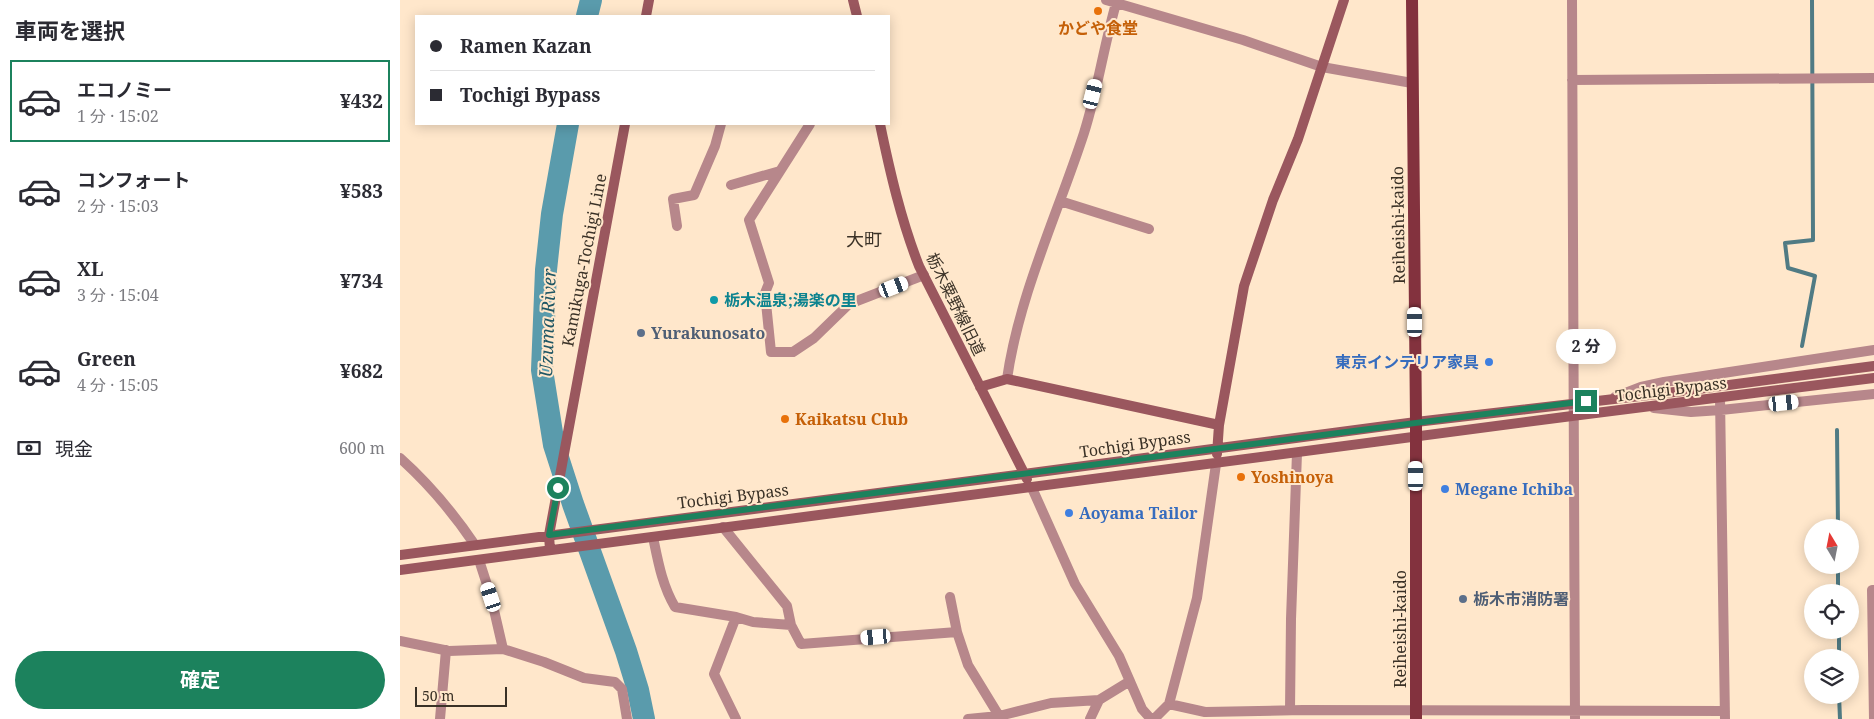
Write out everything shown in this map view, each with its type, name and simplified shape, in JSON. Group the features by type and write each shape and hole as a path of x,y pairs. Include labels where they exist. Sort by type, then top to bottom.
{"main road":[{"path":"646,15 649,0"},
{"path":"853,0 856,15"},
{"path":"1216,464 1219,425 1244,286 1273,200 1298,139 1344,0"},
{"name":"Reiheishi-kaido","path":"1412,0 1416,422 1416,714"},
{"name":"Kamikuga-Tochigi Line","path":"550,550 549,535 625,125"},
{"name":"栃木粟野線旧道","path":"880,125 906,234 924,275 1032,488"},
{"name":"Tochigi Bypass","path":"400,555 1416,422 1874,366"},
{"name":"Tochigi Bypass","path":"400,570 723,526 1032,488 1874,378"},
{"path":"980,387 1007,379 1219,425"}],"street":[{"path":"1106,0 1243,40 1322,68 1412,82"},
{"path":"1572,0 1574,715"},
{"path":"1007,379 1011,349 1084,131 1117,2"},
{"path":"1572,80 1874,78"},
{"path":"677,226 673,199 694,195 715,146 721,125"},
{"path":"809,125 749,220 769,283 764,293 770,352 792,352 814,338 849,304 924,275"},
{"path":"731,185 780,171"},
{"path":"1060,201 1149,229"},
{"path":"1613,398 1641,387 1682,378 1874,350"},
{"path":"1645,407 1691,412 1874,394"},
{"path":"1169,704 1205,712 1263,715 1290,710 1304,714 1726,715 1720,398"},
{"path":"1290,710 1291,619 1298,453"},
{"path":"400,458 435,495 465,530 475,545"},
{"path":"1032,488 1075,584 1119,656 1142,709 1152,719 1169,704 1197,598 1216,464"},
{"path":"723,526 787,606 791,624 801,644 957,632"},
{"path":"653,537 660,570 675,607 753,622 791,624"},
{"path":"479,560 491,597 503,649"},
{"path":"1874,590 1872,590 1874,719"},
{"path":"950,596 957,632 968,665 1000,718"},
{"path":"736,618 714,674 736,719"},
{"path":"400,641 403,640 446,650 503,649 544,662 584,678 614,682 622,689 627,719"},
{"path":"440,719 446,650"},
{"path":"968,719 1000,718 1051,703 1099,700 1130,681"},
{"path":"1090,719 1099,700"}],"waterway":[{"name":"Uzuma River","path":"587,15 591,0"},
{"path":"1802,346 1815,276 1788,268 1785,243 1813,240 1812,0"},
{"name":"Uzuma River","path":"568,125 552,214 546,270 542,370 554,445 573,504 626,651 638,690 644,719"},
{"path":"1837,430 1838,519"},
{"path":"1838,574 1838,584"},
{"path":"1839,639 1839,649"},
{"path":"1839,704 1840,719"}],"place":[{"name":"かどや食堂","path":"1098,11"},
{"name":"栃木温泉;湯楽の里","path":"714,300"},
{"name":"Yurakunosato","path":"641,333"},
{"name":"東京インテリア家具","path":"1489,362"},
{"name":"Kaikatsu Club","path":"785,419"},
{"name":"Yoshinoya","path":"1241,477"},
{"name":"Megane Ichiba","path":"1445,489"},
{"name":"Aoyama Tailor","path":"1069,513"},
{"name":"栃木市消防署","path":"1463,599"}],"district":[{"name":"大町","path":"864,239"}],"route":[{"path":"558,488 549,535 1586,401"}]}
